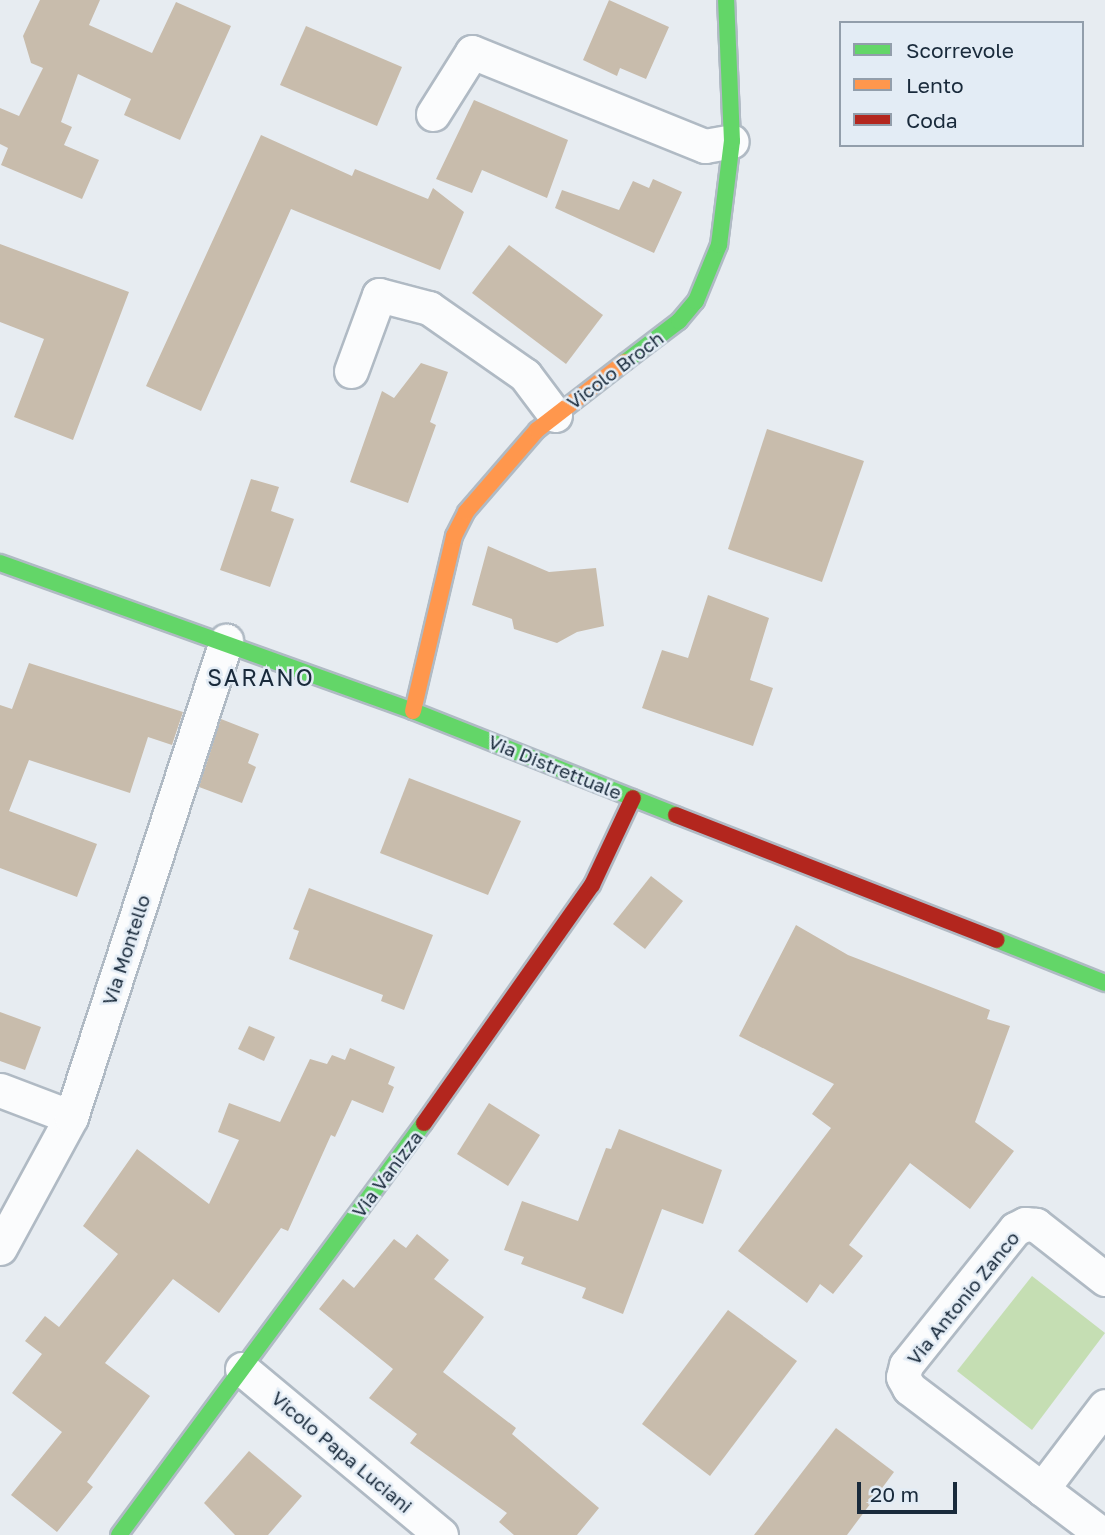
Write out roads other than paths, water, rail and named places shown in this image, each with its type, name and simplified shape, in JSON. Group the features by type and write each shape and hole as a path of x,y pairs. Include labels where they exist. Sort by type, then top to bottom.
{"street":[{"name":"Vicolo Broch","path":"413,711 454,536 483,488 555,415 679,321 696,301 719,245 732,141 726,0"},
{"path":"433,114 471,52 705,146 732,141"},
{"path":"351,371 379,295 429,308 525,375 555,415"},
{"name":"Via Distrettuale","path":"0,563 226,641 413,711 1105,983"},
{"name":"Via Montello","path":"0,1248 71,1117 226,641"},
{"name":"Via Vanizza","path":"119,1535 501,1020 592,885 633,799"},
{"path":"0,1090 71,1117"},
{"name":"Via Antonio Zanco","path":"1103,1535 909,1388 903,1377 906,1365 1015,1229 1025,1224 1036,1225 1105,1279"},
{"name":"Vicolo Papa Luciani","path":"242,1369 441,1535"},
{"path":"1042,1489 1105,1406"}],"district":[{"name":"SARANO","path":"261,677"}]}
